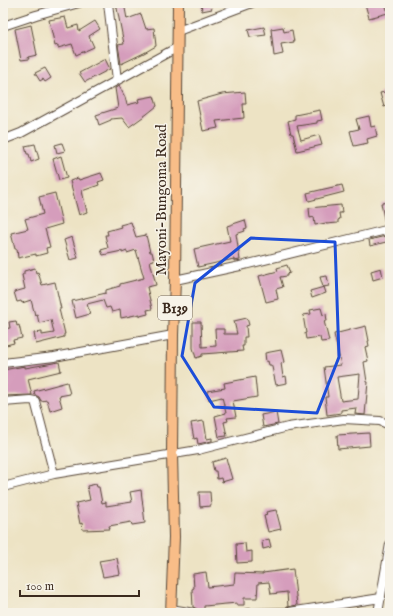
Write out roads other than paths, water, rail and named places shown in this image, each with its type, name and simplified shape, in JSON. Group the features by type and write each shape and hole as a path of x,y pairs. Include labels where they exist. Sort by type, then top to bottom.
{"main road":[{"name":"Mayoni-Bungoma Road","path":"171,611 174,537 172,454 178,3"}],"street":[{"path":"3,26 79,3"},
{"path":"108,3 117,80"},
{"path":"178,31 252,3"},
{"path":"3,140 21,133 178,47"},
{"path":"175,280 390,230"},
{"path":"3,363 54,357 173,335"},
{"path":"3,402 34,401 54,474"},
{"path":"3,487 54,474 198,450 288,427 344,419 380,421 390,424"},
{"path":"378,613 390,544"},
{"path":"247,613 289,612 381,598"},
{"path":"171,611 194,613"}]}
